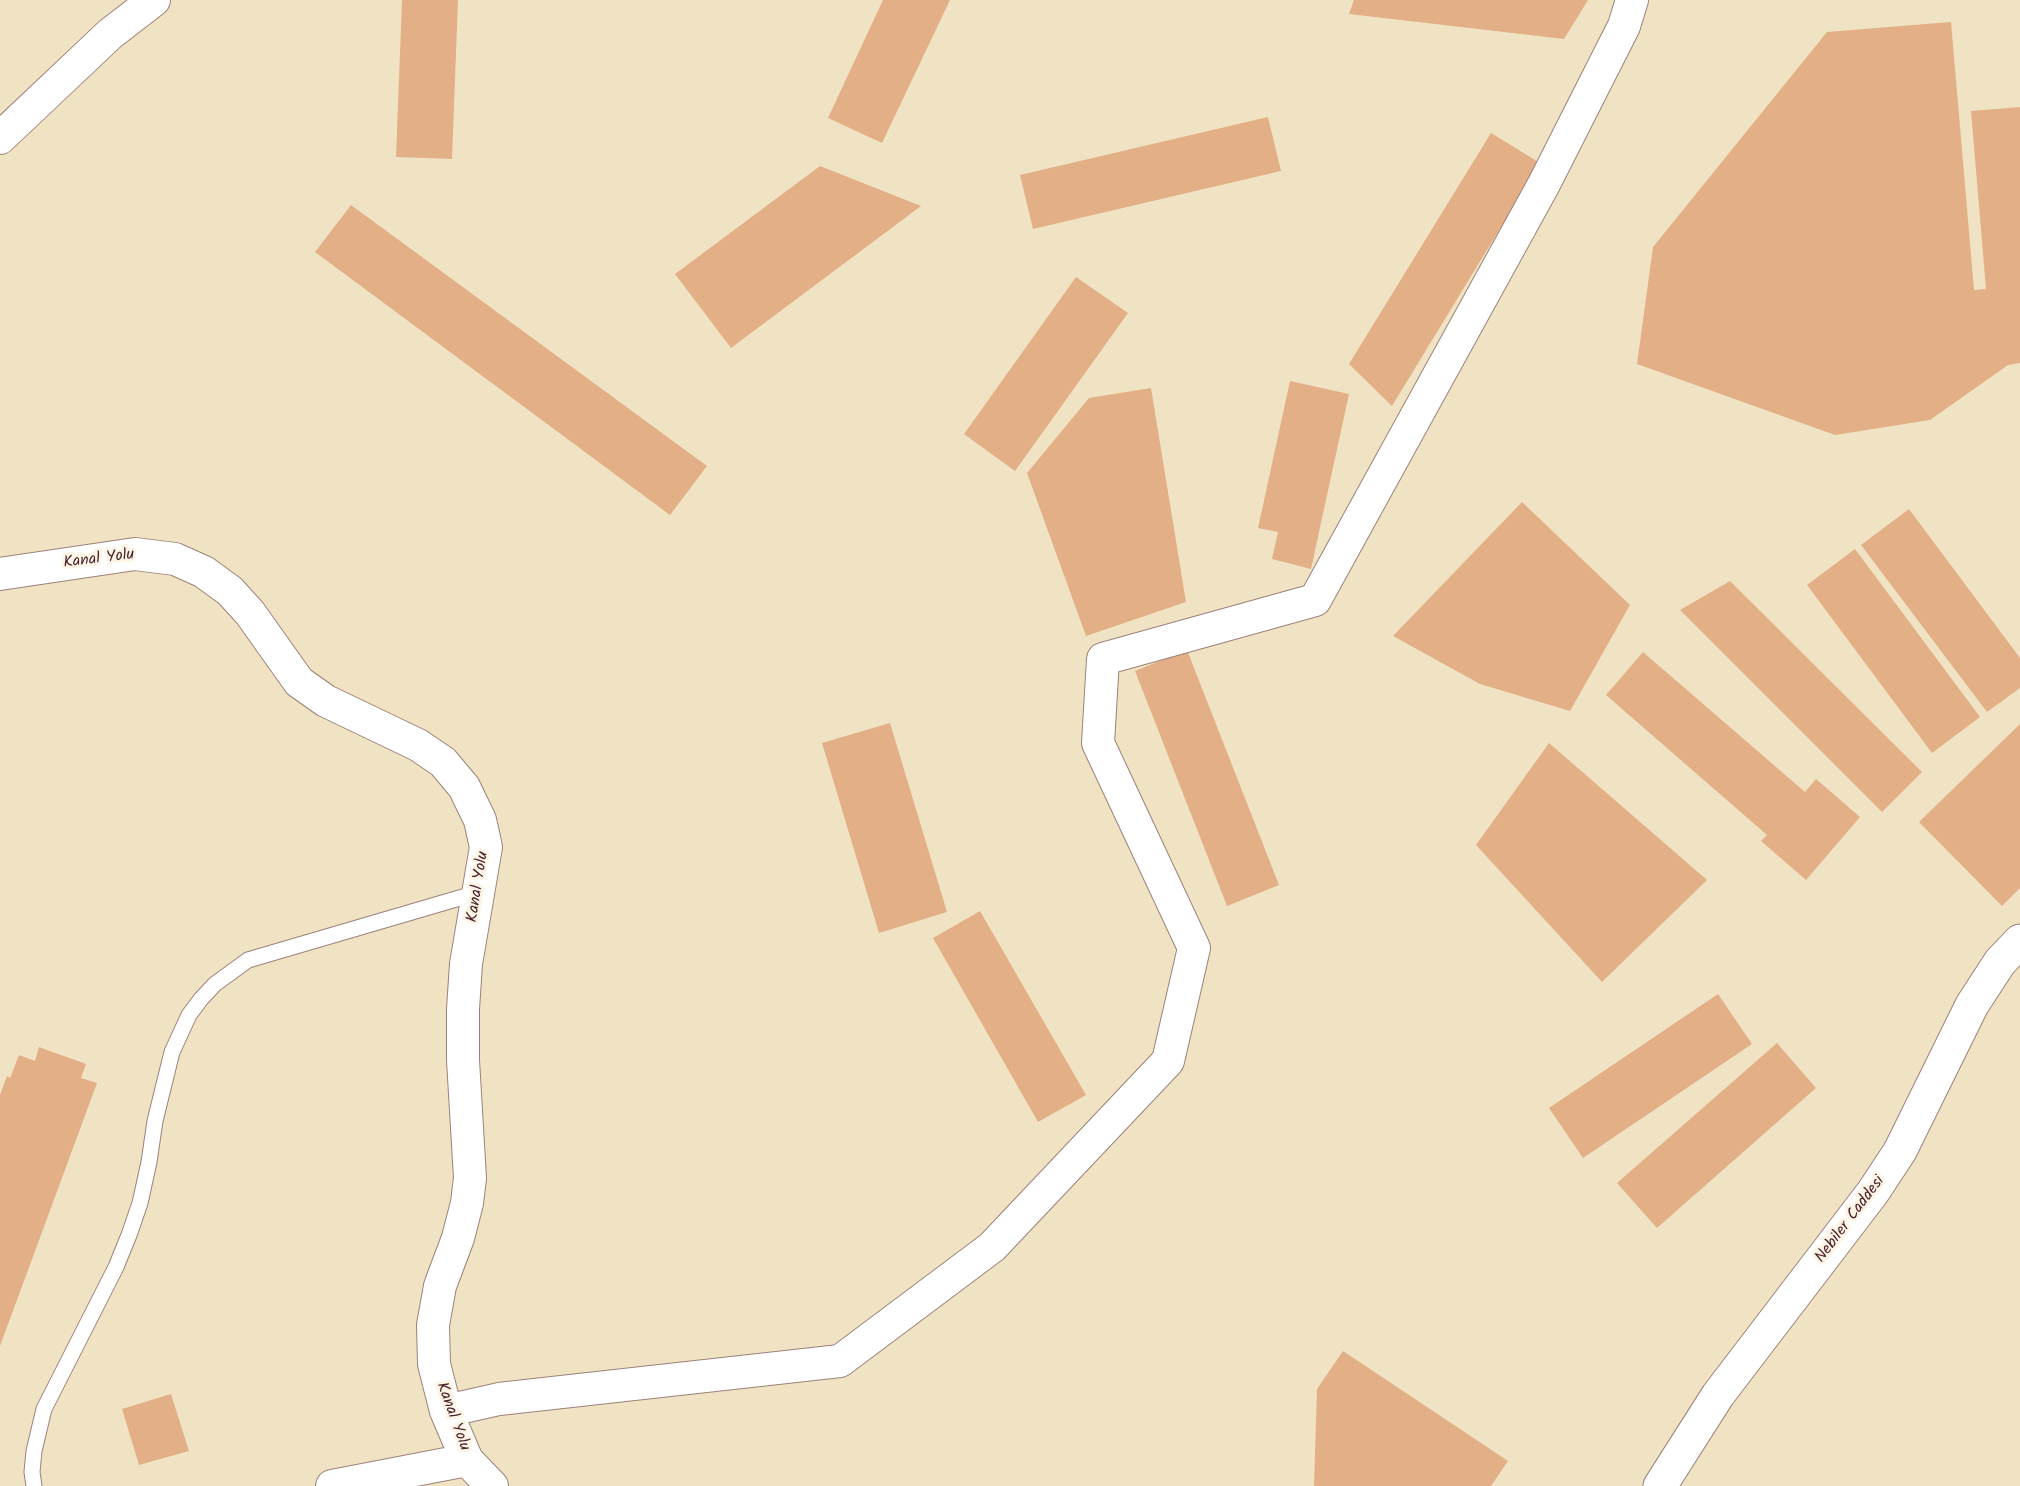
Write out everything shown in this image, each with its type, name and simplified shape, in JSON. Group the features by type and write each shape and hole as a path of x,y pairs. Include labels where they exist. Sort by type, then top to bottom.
{"street":[{"path":"0,138 110,34 154,0"},
{"path":"446,1411 498,1400 840,1361 992,1247 1168,1061 1194,948 1098,743 1103,659 1315,600 1544,184 1624,27 1632,0"},
{"name":"Kanal Yolu","path":"0,574 135,554 175,560 204,572 230,591 250,613 299,682 326,701 418,745 443,762 464,787 480,820 486,847 466,964 463,1009 463,1060 470,1178 467,1203 458,1238 440,1286 433,1325 434,1364 446,1411 467,1460 492,1486"},
{"name":"Nebiler Caddesi","path":"1660,1486 1718,1395 1873,1192 1900,1150 1972,1005 2000,962 2020,941"},
{"path":"332,1486 467,1460"}],"lane":[{"path":"34,1486 32,1472 34,1451 44,1409 116,1267 129,1235 140,1203 155,1121 172,1052 189,1016 201,999 223,978 248,960 480,892"}],"building":[{"path":"402,0 458,0 452,159 396,157"},
{"path":"883,0 950,0 882,143 828,118"},
{"path":"1354,0 1588,0 1564,39 1349,14"},
{"path":"1951,22 1974,290 1986,289 1971,111 2020,107 2020,363 2008,365 1930,420 1835,435 1637,364 1653,247 1827,32"},
{"path":"1268,117 1281,171 1033,229 1020,175"},
{"path":"1491,133 1540,163 1392,406 1349,364"},
{"path":"820,166 921,206 731,348 675,274"},
{"path":"351,205 707,466 670,515 315,252"},
{"path":"1076,277 1128,313 1015,471 964,434"},
{"path":"1290,381 1349,394 1311,569 1272,559 1278,532 1258,528"},
{"path":"1151,388 1186,602 1086,636 1027,473 1089,398"},
{"path":"1522,502 1630,605 1570,711 1480,684 1393,636"},
{"path":"1909,509 2020,658 2020,688 1987,712 1861,545"},
{"path":"1855,549 1980,717 1932,753 1807,585"},
{"path":"1730,581 1922,772 1882,812 1680,610"},
{"path":"1187,650 1279,885 1227,906 1135,671"},
{"path":"1643,652 1805,792 1816,779 1860,817 1806,880 1761,841 1767,835 1606,695"},
{"path":"890,723 947,912 879,933 822,743"},
{"path":"2020,724 2020,888 2002,906 1919,822"},
{"path":"1549,743 1707,880 1602,982 1476,845"},
{"path":"980,911 1086,1095 1038,1122 933,938"},
{"path":"1718,994 1752,1044 1583,1158 1549,1108"},
{"path":"1777,1043 1816,1088 1657,1228 1617,1183"},
{"path":"39,1047 86,1064 81,1078 97,1083 0,1346 0,1095 7,1076 10,1078 19,1055 35,1061"},
{"path":"1343,1351 1508,1461 1491,1486 1314,1486 1317,1389"},
{"path":"171,1394 189,1451 139,1465 122,1409"}]}
